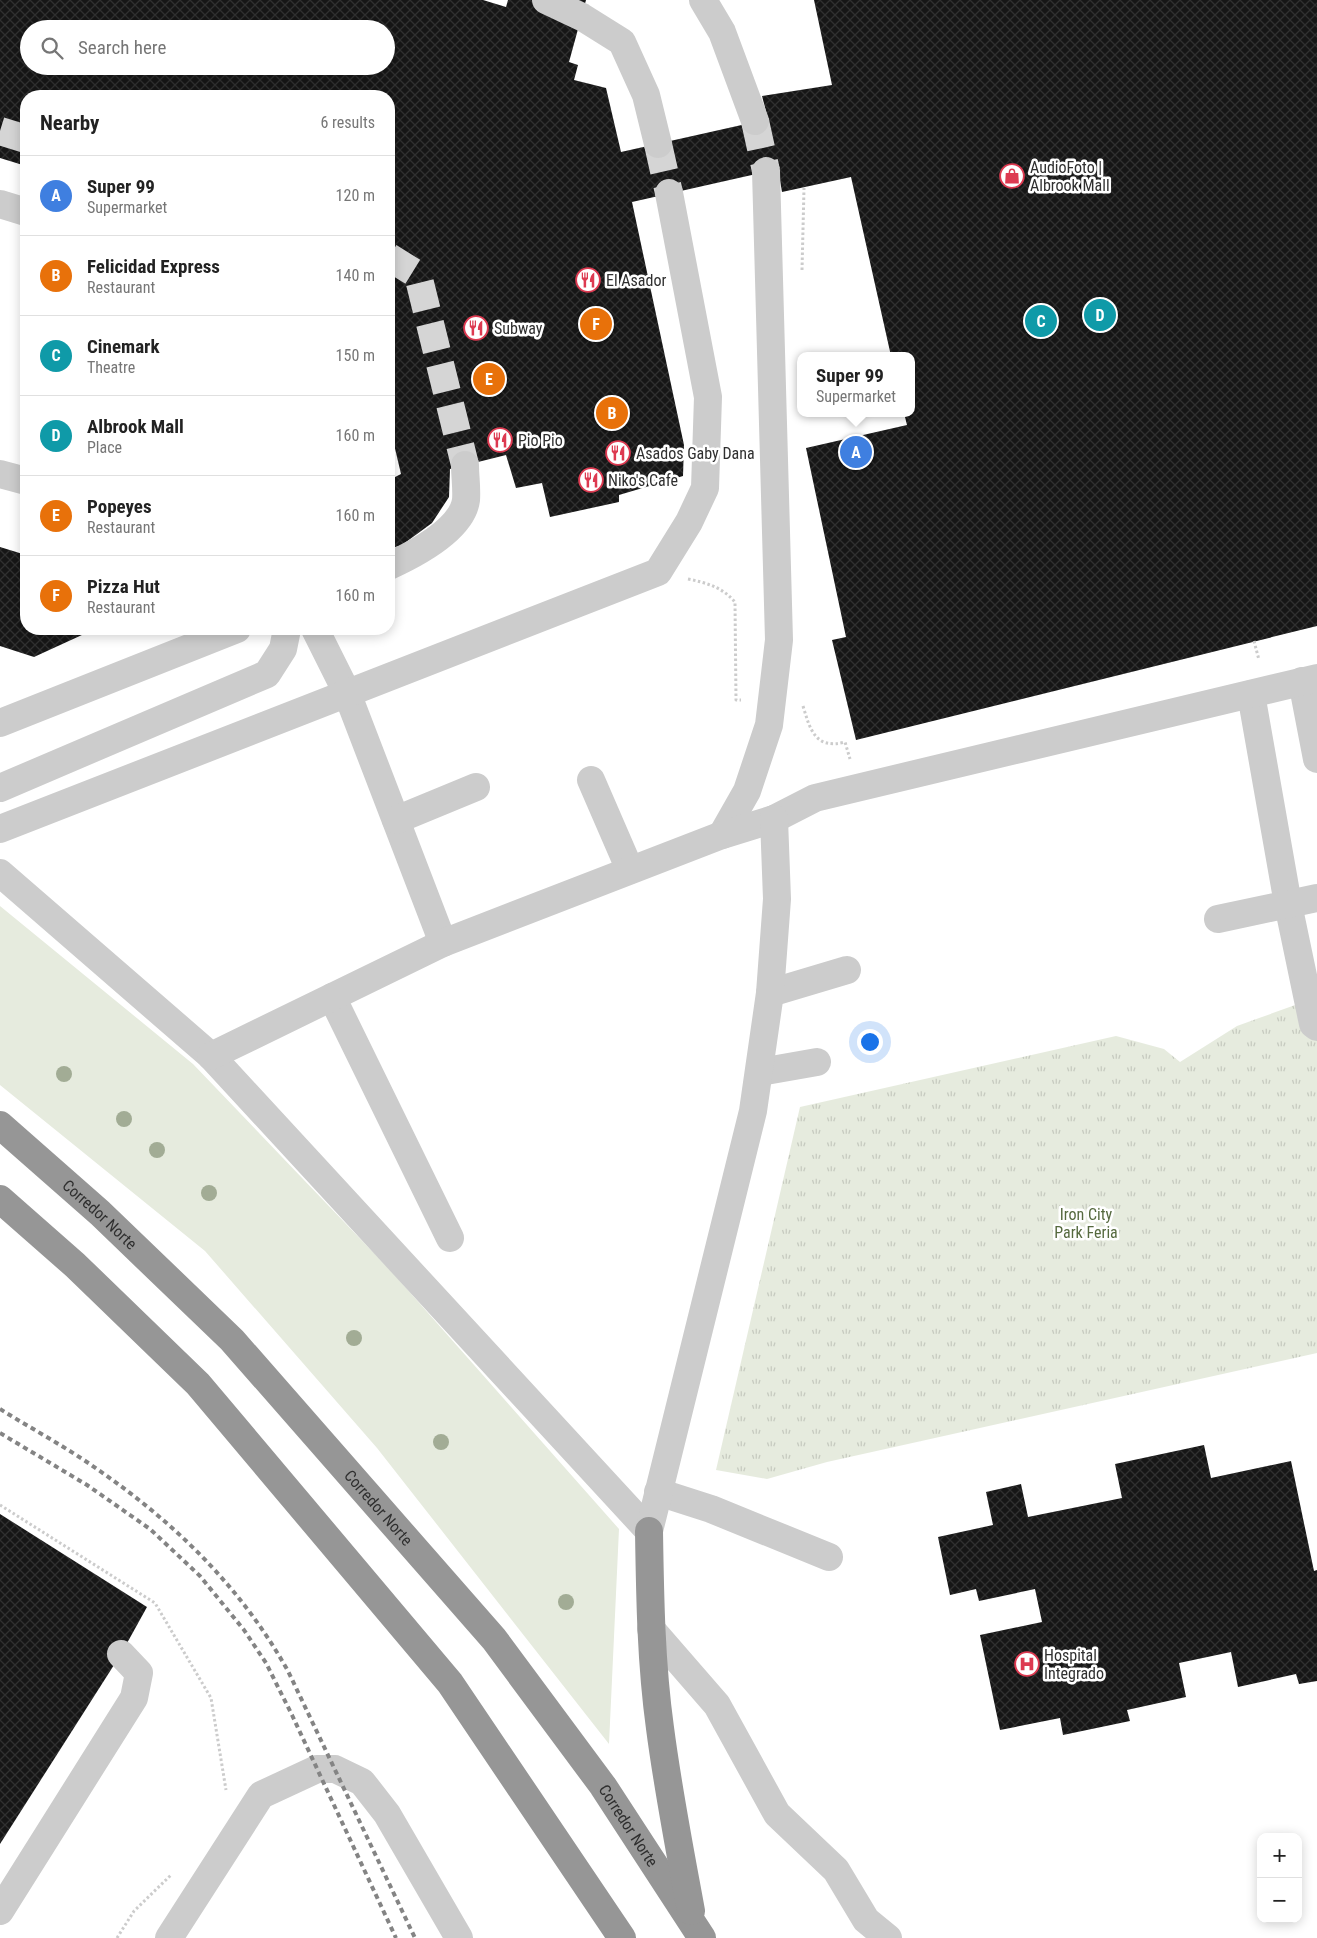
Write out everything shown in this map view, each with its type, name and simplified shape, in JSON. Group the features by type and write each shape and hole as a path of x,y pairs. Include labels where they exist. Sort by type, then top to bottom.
{"highway":[{"name":"Corredor Norte","path":"0,1125 100,1213 232,1340 488,1632 602,1786 698,1930"},
{"path":"0,1199 75,1265 198,1384 444,1676 622,1938"},
{"path":"649,1531 651,1630 659,1727 675,1825 698,1930"}],"street":[{"path":"546,0 582,17 622,42 646,95 658,144"},
{"path":"703,0 722,32 755,121"},
{"path":"722,835 746,791 770,724 779,640 766,171"},
{"path":"0,829 658,572 689,522 704,488 708,406 708,397 669,193"},
{"path":"0,204 20,210"},
{"path":"395,563 438,538 458,520 466,501 465,465"},
{"path":"0,474 20,479"},
{"path":"0,723 222,635"},
{"path":"0,788 267,674 283,649 286,635"},
{"path":"318,635 347,692 442,943"},
{"path":"211,1056 442,943 722,835 774,818 815,798 1310,680 1317,759"},
{"path":"1251,694 1288,904 1313,1024 1317,1027"},
{"path":"591,780 630,870"},
{"path":"396,820 476,787"},
{"path":"649,1531 753,1111 760,1072 770,993 777,898 774,818"},
{"path":"0,873 211,1056 649,1531"},
{"path":"1218,918 1317,898"},
{"path":"770,993 847,970"},
{"path":"332,997 450,1238"},
{"path":"760,1072 817,1062"},
{"path":"658,1492 711,1510 829,1557"},
{"path":"651,1630 717,1705 777,1814 836,1870 866,1920 888,1938"},
{"path":"0,1910 134,1698 139,1673 121,1654"},
{"path":"169,1938 261,1795 317,1769 335,1769 362,1782 386,1814 459,1938"}],"path":[{"path":"658,572 703,582 726,592 734,602 736,700 772,700"}],"green space":[{"path":"0,906 193,1064 391,1271 619,1529 609,1744 377,1448 205,1251 0,1085"},
{"name":"Iron City Park Feria","path":"1317,1000 1317,1353 827,1462 767,1479 716,1470 800,1107 1116,1036 1164,1049 1180,1062 1237,1026 1298,1004"}],"building":[{"path":"0,0 483,0 506,7 508,0 586,0 569,62 578,65 574,80 606,88 621,152 768,119 762,96 832,85 814,0 1317,0 1317,626 856,740 832,640 846,637 806,448 907,425 905,417 915,417 915,352 890,352 851,177 782,192 778,169 632,202 684,445 683,476 619,495 619,502 550,517 542,483 516,488 506,455 450,469 449,497 432,523 402,545 395,547 395,477 401,474 395,448 395,90 20,90 20,164 0,158"},
{"path":"0,547 20,553 20,635 82,635 34,657 0,646"},
{"path":"1204,1445 1211,1478 1291,1461 1314,1571 1317,1570 1317,1681 1299,1684 1296,1674 1238,1687 1231,1652 1179,1663 1186,1697 1127,1710 1130,1721 1063,1735 1060,1718 1000,1730 980,1635 1042,1622 1035,1589 979,1601 976,1589 950,1595 938,1537 993,1525 986,1492 1021,1484 1028,1517 1122,1498 1115,1464"},
{"path":"0,1514 147,1607 121,1654 0,1844"}],"tunnel":[{"path":"755,121 766,171"},
{"path":"0,131 20,137"},
{"path":"658,144 669,193"},
{"path":"395,261 418,275 465,465"}],"railway":[{"path":"0,1409 85,1461 153,1512 204,1559 249,1612 288,1671 415,1938"},
{"path":"0,1433 87,1485 150,1529 200,1576 244,1630 266,1663 292,1715 396,1938"}],"place":[{"name":"AudioFoto | Albrook Mall","path":"1012,176"},
{"name":"El Asador","path":"588,280"},
{"name":"Albrook Mall","path":"1100,315"},
{"name":"Cinemark","path":"1041,321"},
{"name":"Pizza Hut","path":"596,324"},
{"name":"Subway","path":"476,328"},
{"name":"Popeyes","path":"489,379"},
{"name":"Felicidad Express","path":"612,413"},
{"name":"Pio Pio","path":"500,440"},
{"name":"Super 99","path":"856,452"},
{"name":"Asados Gaby Dana","path":"618,453"},
{"name":"Niko's Cafe","path":"591,480"},
{"name":"Hospital Integrado","path":"1027,1664"}]}
